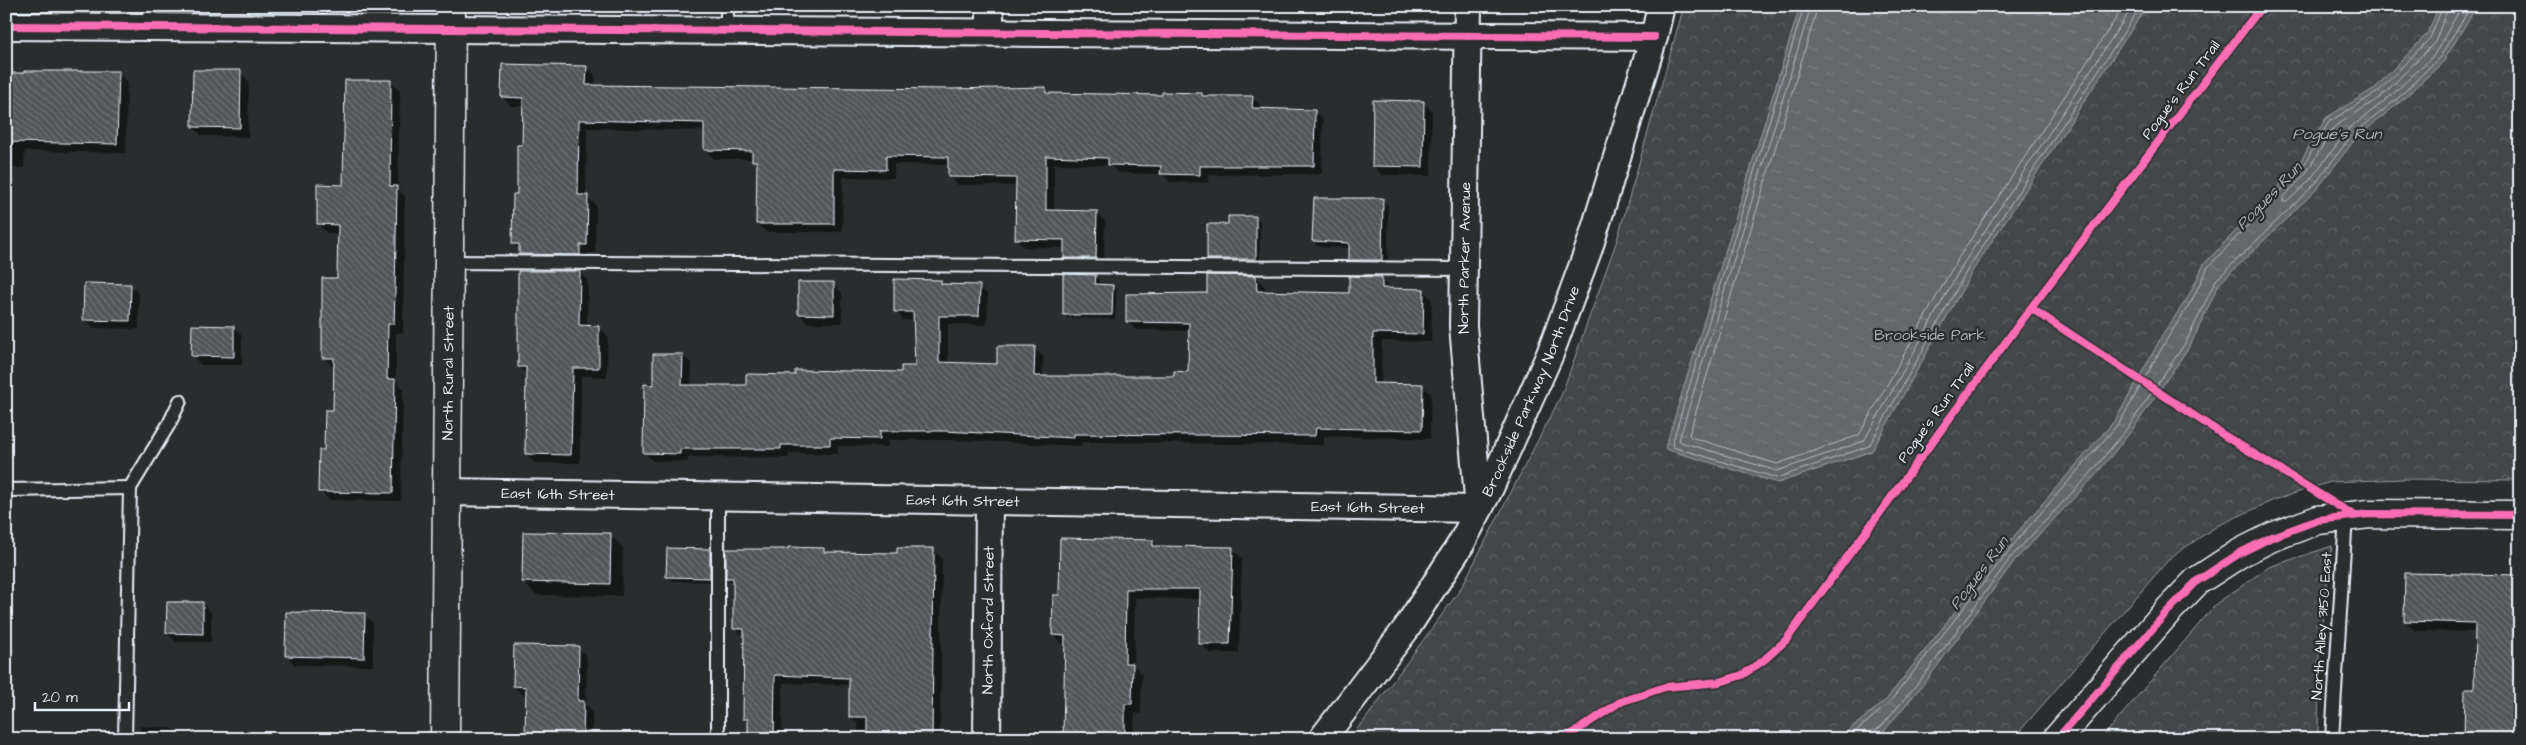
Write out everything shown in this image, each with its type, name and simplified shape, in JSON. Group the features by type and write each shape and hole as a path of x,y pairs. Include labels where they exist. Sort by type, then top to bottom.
{"main road":[{"name":"North Rural Street","path":"445,739 451,17"},
{"path":"2057,739 2166,613 2198,581 2240,554 2272,537 2318,520 2346,516 2369,514 2520,515"}],"street":[{"path":"990,6 990,32"},
{"name":"North Parker Avenue","path":"1468,6 1463,326 1479,510"},
{"name":"Brookside Parkway North Drive","path":"1322,739 1362,690 1406,628 1461,544 1479,510 1550,354 1589,248 1654,37 1661,6"},
{"path":"6,26 149,17 727,18 990,32 1654,37"},
{"name":"East 16th Street","path":"447,492 1479,510"},
{"name":"North Oxford Street","path":"987,739 989,502"}],"lane":[{"path":"449,262 1464,269"},
{"path":"125,739 130,488 169,424 180,401"},
{"path":"6,490 130,488"},
{"path":"718,497 718,739"},
{"name":"North Alley 3150 East","path":"2332,739 2346,516"}],"green space":[{"name":"Brookside Park","path":"1684,6 2520,6 2520,480 2402,479 2330,482 2274,500 2217,526 2171,557 2013,739 1348,739 1364,721 1460,590 1561,396 1617,240"},
{"path":"2332,546 2319,648 2318,739 2101,739 2217,603 2269,567"}],"water":[{"path":"1800,6 2147,6 1973,270 1872,451 1778,483 1665,449"},
{"name":"Pogue's Run","path":"2439,6 2473,6 2472,14 2443,62 2400,102 2356,138 2317,189 2219,284 2191,344 2133,429 2094,477 2015,560 1930,676 1885,730 1872,739 1838,739 1886,700 2015,535 2116,419 2162,336 2188,297 2204,264 2297,167 2326,118 2375,88 2427,34"}],"building":[{"path":"502,64 587,66 586,85 950,89 1046,87 1046,93 1162,95 1162,92 1202,93 1202,96 1253,96 1252,108 1315,110 1314,166 1200,166 1200,175 1160,174 1161,166 1108,165 1108,158 1046,156 1046,210 1097,211 1096,258 1064,258 1064,240 1015,239 1016,178 948,177 948,157 886,156 886,170 834,169 834,224 756,224 757,161 752,161 752,151 704,150 704,123 579,120 578,195 588,195 587,245 580,245 580,255 519,254 519,244 512,244 513,194 517,194 517,145 522,145 523,98 501,97"},
{"path":"193,70 241,70 240,128 192,127"},
{"path":"24,71 119,71 117,144 6,142 6,73 24,73"},
{"path":"345,80 391,80 390,186 397,186 394,324 388,324 387,379 395,379 393,493 318,492 319,450 324,450 325,410 333,410 334,358 322,358 322,278 337,278 338,225 317,224 317,184 343,185"},
{"path":"1373,100 1424,101 1423,167 1372,166"},
{"path":"1314,198 1383,198 1382,260 1349,260 1349,243 1312,241"},
{"path":"1228,216 1256,216 1256,259 1207,259 1207,224 1228,224"},
{"path":"518,271 580,271 579,325 599,326 599,368 573,368 571,455 525,454 526,367 518,367"},
{"path":"1063,274 1096,275 1095,284 1113,285 1112,315 1063,315"},
{"path":"1207,275 1256,276 1257,291 1349,293 1349,276 1382,277 1382,288 1424,289 1423,334 1373,333 1373,383 1423,384 1422,430 1316,428 1315,436 1074,434 1074,438 944,431 880,431 880,439 830,438 830,445 781,445 781,449 680,449 680,454 643,453 644,384 653,385 653,354 683,354 682,385 746,385 746,374 795,375 795,370 901,372 901,366 915,366 913,312 894,312 894,279 941,280 941,284 980,285 979,316 939,316 939,362 997,364 997,346 1035,346 1034,376 1174,376 1174,371 1188,372 1189,323 1126,322 1126,294 1207,293"},
{"path":"798,282 834,282 834,315 798,314"},
{"path":"84,283 131,284 130,321 83,320"},
{"path":"192,325 234,326 234,357 191,356"},
{"path":"523,532 611,533 610,584 522,582"},
{"path":"1060,538 1153,540 1153,546 1233,547 1230,644 1199,644 1200,589 1126,589 1125,663 1133,663 1132,704 1125,704 1125,739 1063,739 1065,636 1052,635 1053,595 1059,595"},
{"path":"788,547 824,548 824,552 897,553 897,548 934,548 932,739 867,739 867,717 849,717 849,678 775,675 774,739 748,739 748,719 743,719 744,629 733,629 733,578 726,578 726,549 788,549"},
{"path":"667,548 710,549 710,578 666,577"},
{"path":"2405,573 2520,575 2520,739 2464,739 2465,689 2474,689 2475,623 2404,621"},
{"path":"167,602 203,602 203,634 166,633"},
{"path":"286,612 365,613 364,658 285,656"},
{"path":"514,645 579,646 578,701 584,701 583,739 525,739 526,687 513,686"}],"cycle path":[{"name":"Pogue's Run Trail","path":"1564,739 1620,702 1665,687 1720,682 1742,675 1764,660 1786,640 2031,308 2262,6"},
{"path":"6,26 1654,37"},
{"path":"2031,308 2225,436 2353,515"},
{"path":"2057,739 2166,613 2197,581 2240,553 2272,537 2318,520 2369,514 2520,515"}],"water label":[{"name":"Pogues Run","path":"2269,196"},
{"name":"Pogues Run","path":"1979,573"}]}
